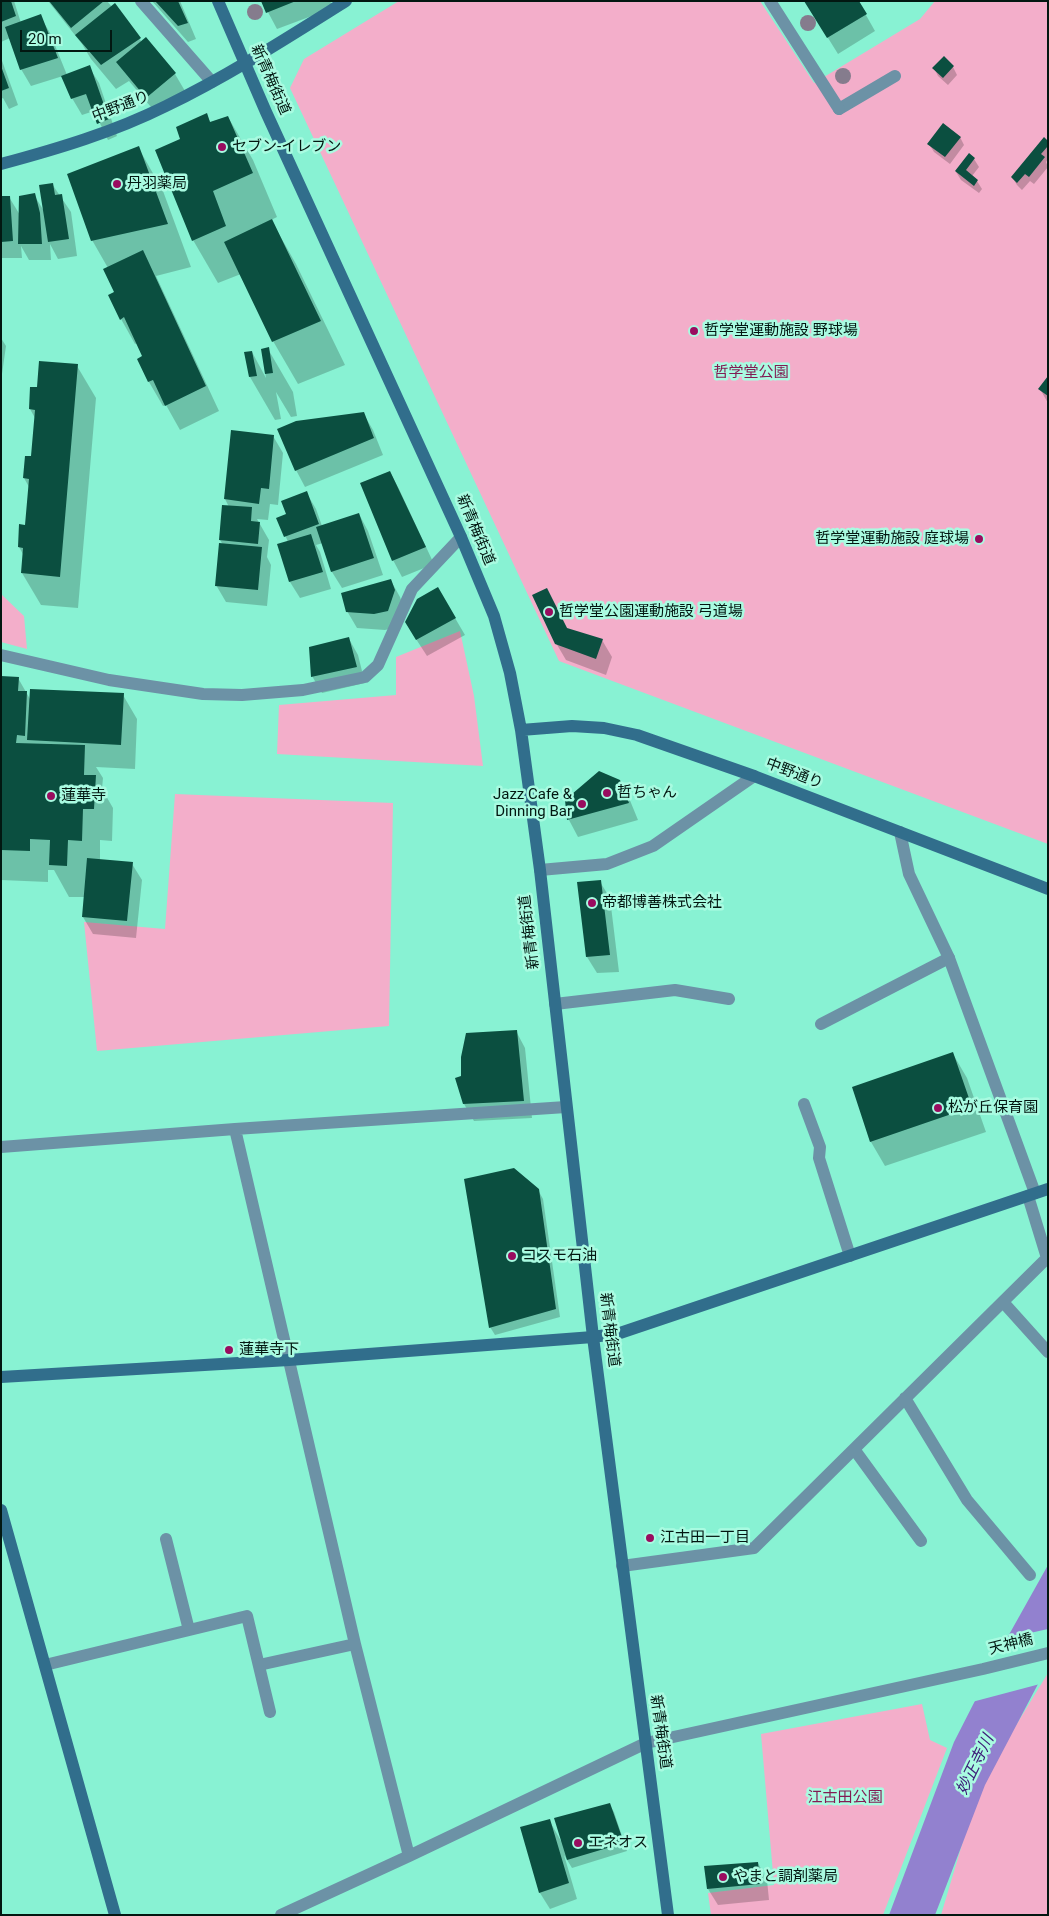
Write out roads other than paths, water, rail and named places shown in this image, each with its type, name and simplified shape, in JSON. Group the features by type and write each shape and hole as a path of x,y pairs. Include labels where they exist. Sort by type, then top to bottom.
{"main road":[{"name":"新青梅街道","path":"218,1 461,537 494,616 510,673 521,730 540,870 593,1337 668,1915"},
{"name":"中野通り","path":"1,164 115,128 165,107 245,64 346,1"},
{"name":"中野通り","path":"521,730 572,726 604,728 637,735 754,776 1048,889"},
{"path":"1,1377 289,1360 593,1337 620,1333 1048,1189"},
{"path":"1,1510 115,1915"}],"street":[{"path":"141,1 212,82"},
{"path":"770,1 839,109 894,76"},
{"path":"1,655 109,680 203,694 242,695 295,690 365,677 378,665 412,589 461,537"},
{"path":"540,870 607,864 653,846 754,776"},
{"path":"622,1566 754,1548 1047,1258 1031,1195 949,958 909,874 900,832"},
{"path":"820,1024 949,958"},
{"path":"555,1004 675,990 729,999"},
{"path":"804,1104 820,1147 819,1158 850,1256"},
{"path":"1,1148 234,1129 566,1108"},
{"path":"234,1129 356,1644 409,1856"},
{"path":"1003,1302 1048,1352"},
{"path":"906,1398 967,1500 1030,1575"},
{"path":"854,1449 921,1541"},
{"path":"166,1539 189,1630"},
{"path":"45,1665 247,1616 270,1712"},
{"path":"259,1665 356,1644"},
{"name":"天神橋","path":"282,1915 646,1743 983,1669 1048,1652"}],"water":[{"name":"妙正寺川","path":"1048,1565 1048,1665 985,1785 935,1915 889,1915 954,1742 1006,1640"}],"place":[{"name":"セブン-イレブン","path":"222,147"},
{"name":"丹羽薬局","path":"117,184"},
{"name":"哲学堂運動施設 野球場","path":"694,331"},
{"name":"哲学堂運動施設 庭球場","path":"979,539"},
{"name":"哲学堂公園運動施設 弓道場","path":"549,612"},
{"name":"哲ちゃん","path":"607,793"},
{"name":"蓮華寺","path":"51,796"},
{"name":"Jazz Cafe & Dinning Bar","path":"582,804"},
{"name":"帝都博善株式会社","path":"592,903"},
{"name":"松が丘保育園","path":"938,1108"},
{"name":"コスモ石油","path":"512,1256"},
{"name":"蓮華寺下","path":"229,1350"},
{"name":"江古田一丁目","path":"650,1538"},
{"name":"エネオス","path":"578,1843"},
{"name":"やまと調剤薬局","path":"723,1877"}],"park label":[{"name":"哲学堂公園","path":"751,373"},
{"name":"江古田公園","path":"845,1798"}]}
